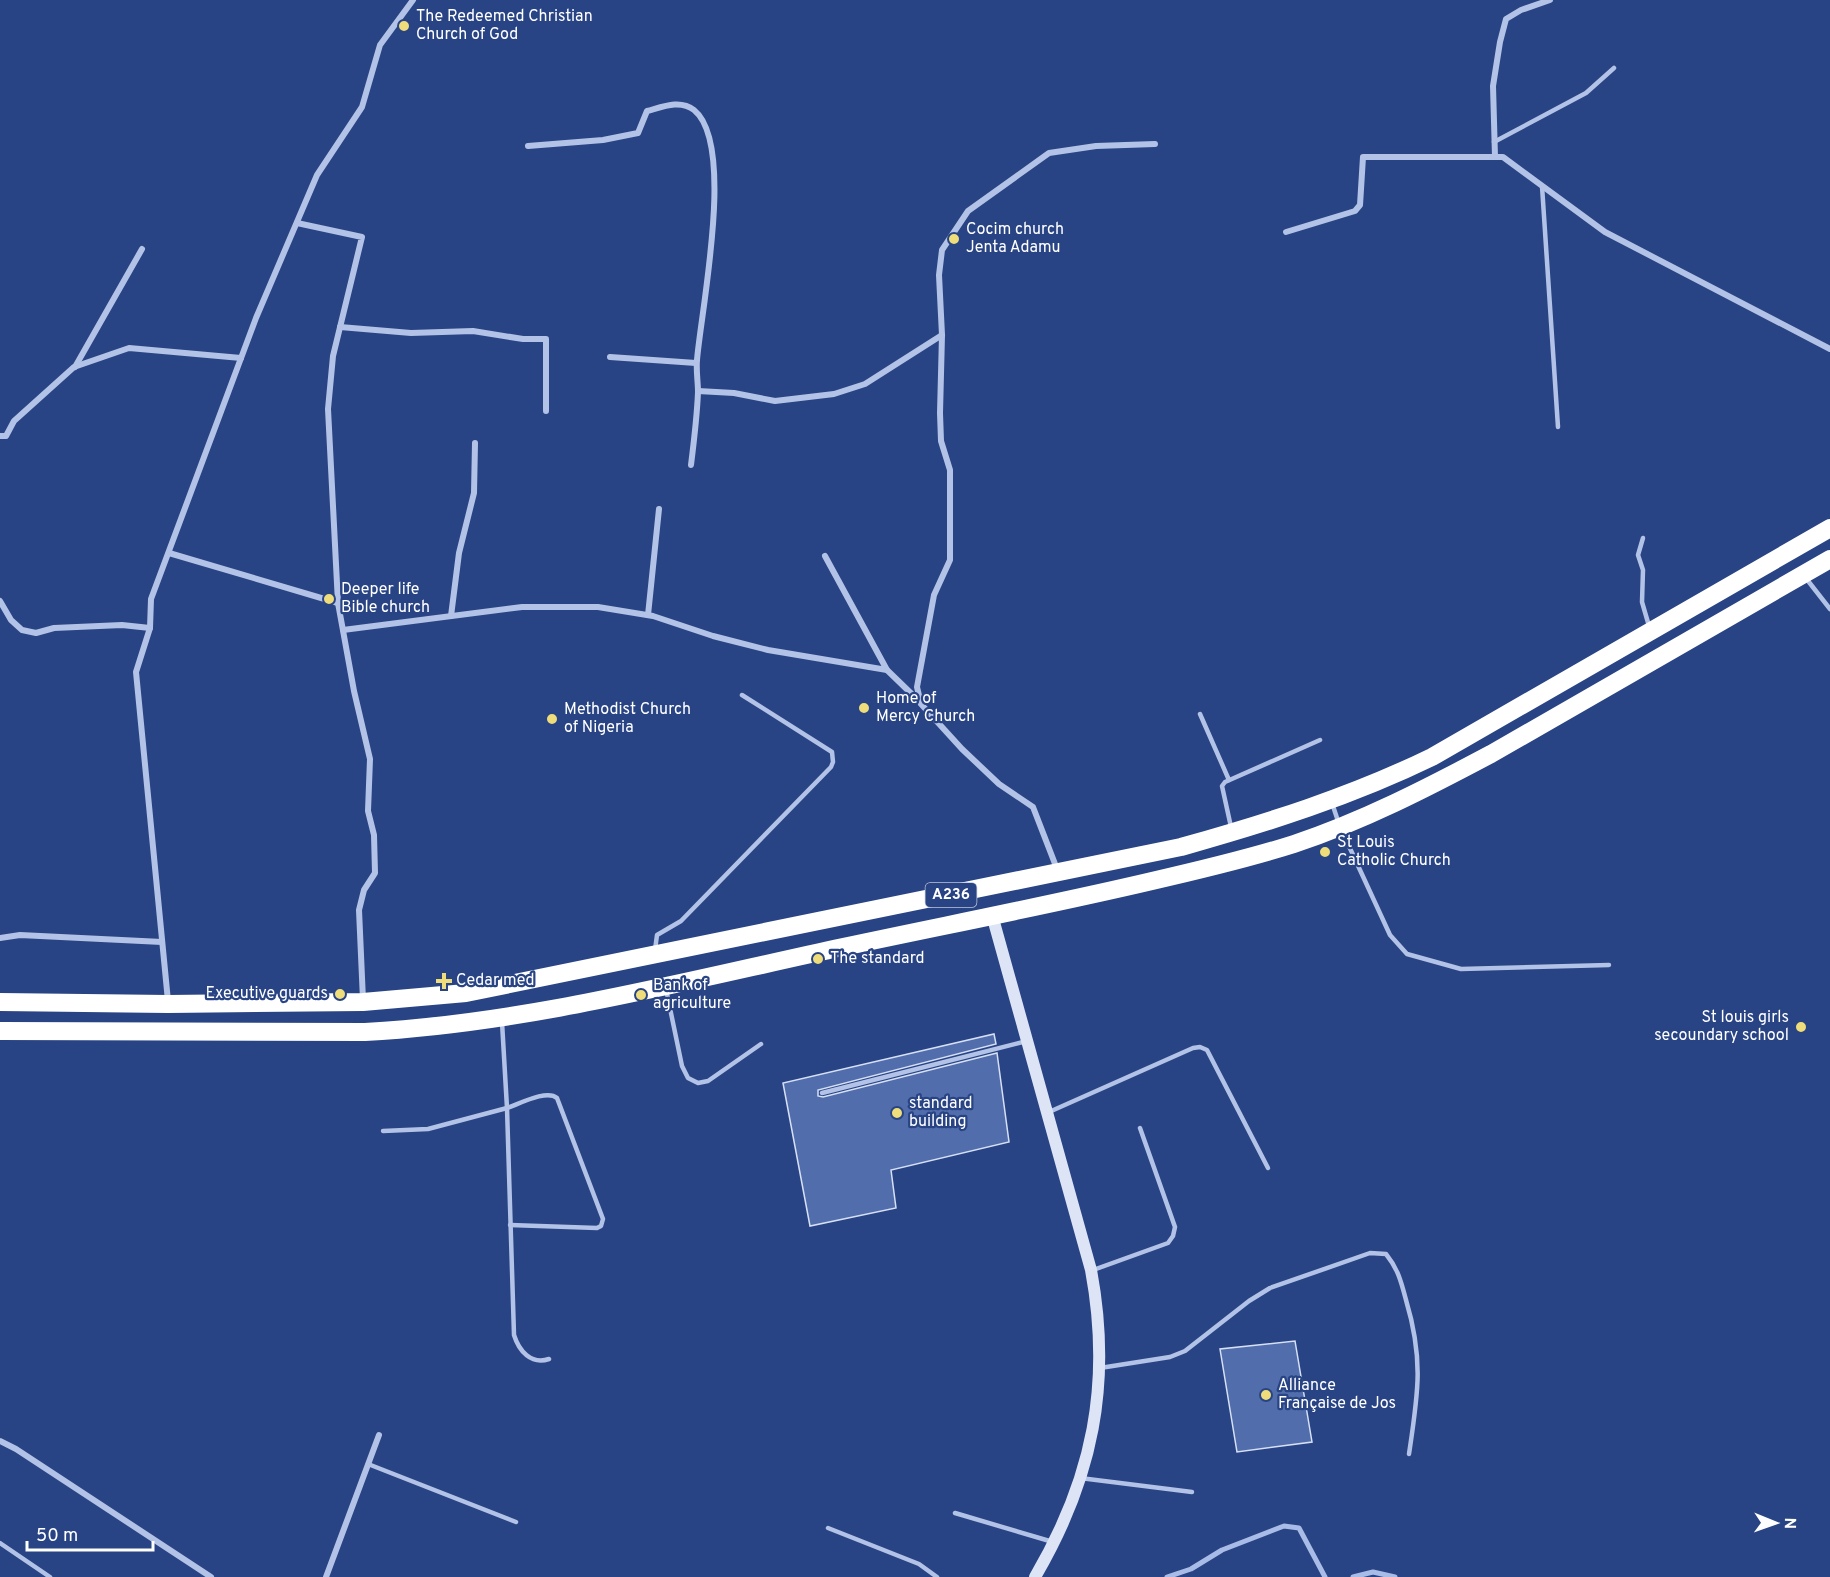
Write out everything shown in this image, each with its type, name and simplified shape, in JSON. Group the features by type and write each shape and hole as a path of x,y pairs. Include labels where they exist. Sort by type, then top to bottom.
{"highway":[{"name":"A236","path":"0,1002 168,1004 363,1002 466,993 657,956 1181,847 1332,801 1392,777 1432,757 1830,528"},
{"name":"A236","path":"0,1031 341,1032 417,1029 469,1023 665,985 1079,898 1223,865 1295,843 1391,806 1491,754 1830,559"},
{"path":"657,956 665,985"},
{"path":"466,993 469,1023"}],"street":[{"path":"168,1004 136,672 150,628 151,599 241,358 317,175 362,107 380,45 412,0"},
{"path":"1495,157 1493,86 1506,19 1521,10 1550,0"},
{"path":"528,146 603,140 638,133 647,111 669,105 686,105 697,112 711,138 715,202 707,289 696,363 698,391 691,465"},
{"path":"921,704 917,687 934,595 950,560 950,470 941,441 942,335 939,275 942,250 968,212 1049,153 1096,146 1155,144"},
{"path":"1286,232 1355,211 1360,206 1363,157 1503,157 1605,232 1830,349"},
{"path":"297,223 362,237 333,356 328,409 338,603 370,759 368,811 374,835 375,873 364,890 359,910 363,1002"},
{"path":"0,436 6,436 14,421 74,367 142,249"},
{"path":"340,327 411,333 473,331 523,339 546,339 546,411"},
{"path":"698,391 734,393 775,401 834,394 865,384 942,335"},
{"path":"74,367 129,348 241,358"},
{"path":"610,357 696,363"},
{"path":"451,616 459,553 474,493 475,443"},
{"path":"648,615 659,509"},
{"path":"169,553 338,603"},
{"path":"825,556 887,670 999,784 1033,807 1059,872"},
{"path":"0,601 11,621 22,630 36,633 54,628 122,625 150,628"},
{"path":"343,630 522,607 598,607 648,615 713,636 768,650 887,670"},
{"path":"992,915 1091,1270 1098,1308 1101,1368 1095,1421 1087,1458 1055,1542 1035,1577"},
{"path":"0,938 20,935 162,942"},
{"path":"326,1577 379,1435"},
{"path":"0,1441 212,1577"}],"lane":[{"path":"1494,142 1586,93 1614,68"},
{"path":"1542,186 1558,427"},
{"path":"1643,538 1638,555 1643,570 1642,602 1651,632"},
{"path":"1804,574 1830,609"},
{"path":"657,956 657,935 681,921 831,767 833,762 832,752 742,695"},
{"path":"1200,714 1229,780"},
{"path":"1232,833 1222,786 1229,780 1320,740"},
{"path":"1332,801 1340,827 1390,935 1407,954 1461,969 1609,965"},
{"path":"665,985 682,1066 688,1078 698,1083 708,1081 760,1044"},
{"path":"502,1018 514,1335 520,1348 530,1358 535,1361 549,1359"},
{"path":"822,1093 1027,1041"},
{"path":"1047,1113 1193,1048 1200,1047 1207,1050 1268,1168"},
{"path":"383,1131 428,1129 507,1108 547,1094 555,1095 603,1219 601,1226 597,1228 510,1225"},
{"path":"1091,1270 1168,1243 1173,1236 1175,1227 1140,1128"},
{"path":"1101,1368 1170,1357 1185,1351 1249,1301 1270,1288 1370,1253 1386,1254 1396,1267 1415,1329 1419,1362 1418,1393 1409,1454"},
{"path":"368,1464 516,1522"},
{"path":"1080,1478 1192,1492"},
{"path":"955,1514 1055,1542"},
{"path":"828,1528 919,1564 937,1577"},
{"path":"0,1543 50,1577"}],"building":[{"name":"standard building","path":"994,1034 996,1044 818,1090 818,1096 823,1097 997,1053 1009,1142 891,1170 896,1208 810,1226 783,1083"},
{"name":"Alliance Française de Jos","path":"1295,1341 1312,1442 1237,1452 1220,1349"}],"waterway":[{"path":"1167,1577 1191,1569 1222,1550 1284,1526 1299,1528 1325,1577"},
{"path":"1353,1577 1373,1572 1395,1577"}],"place":[{"name":"The Redeemed Christian Church of God","path":"404,26"},
{"name":"Cocim church Jenta Adamu","path":"954,239"},
{"name":"Deeper life Bible church","path":"329,599"},
{"name":"Home of Mercy Church","path":"864,708"},
{"name":"Methodist Church of Nigeria","path":"552,719"},
{"name":"St Louis Catholic Church","path":"1325,852"},
{"name":"The standard","path":"818,959"},
{"name":"Cedar med","path":"444,981"},
{"name":"Executive guards","path":"340,994"},
{"name":"Bank of agriculture","path":"641,995"},
{"name":"St louis girls secoundary school","path":"1801,1027"},
{"name":"standard building","path":"897,1113"},
{"name":"Alliance Française de Jos","path":"1266,1395"}]}
